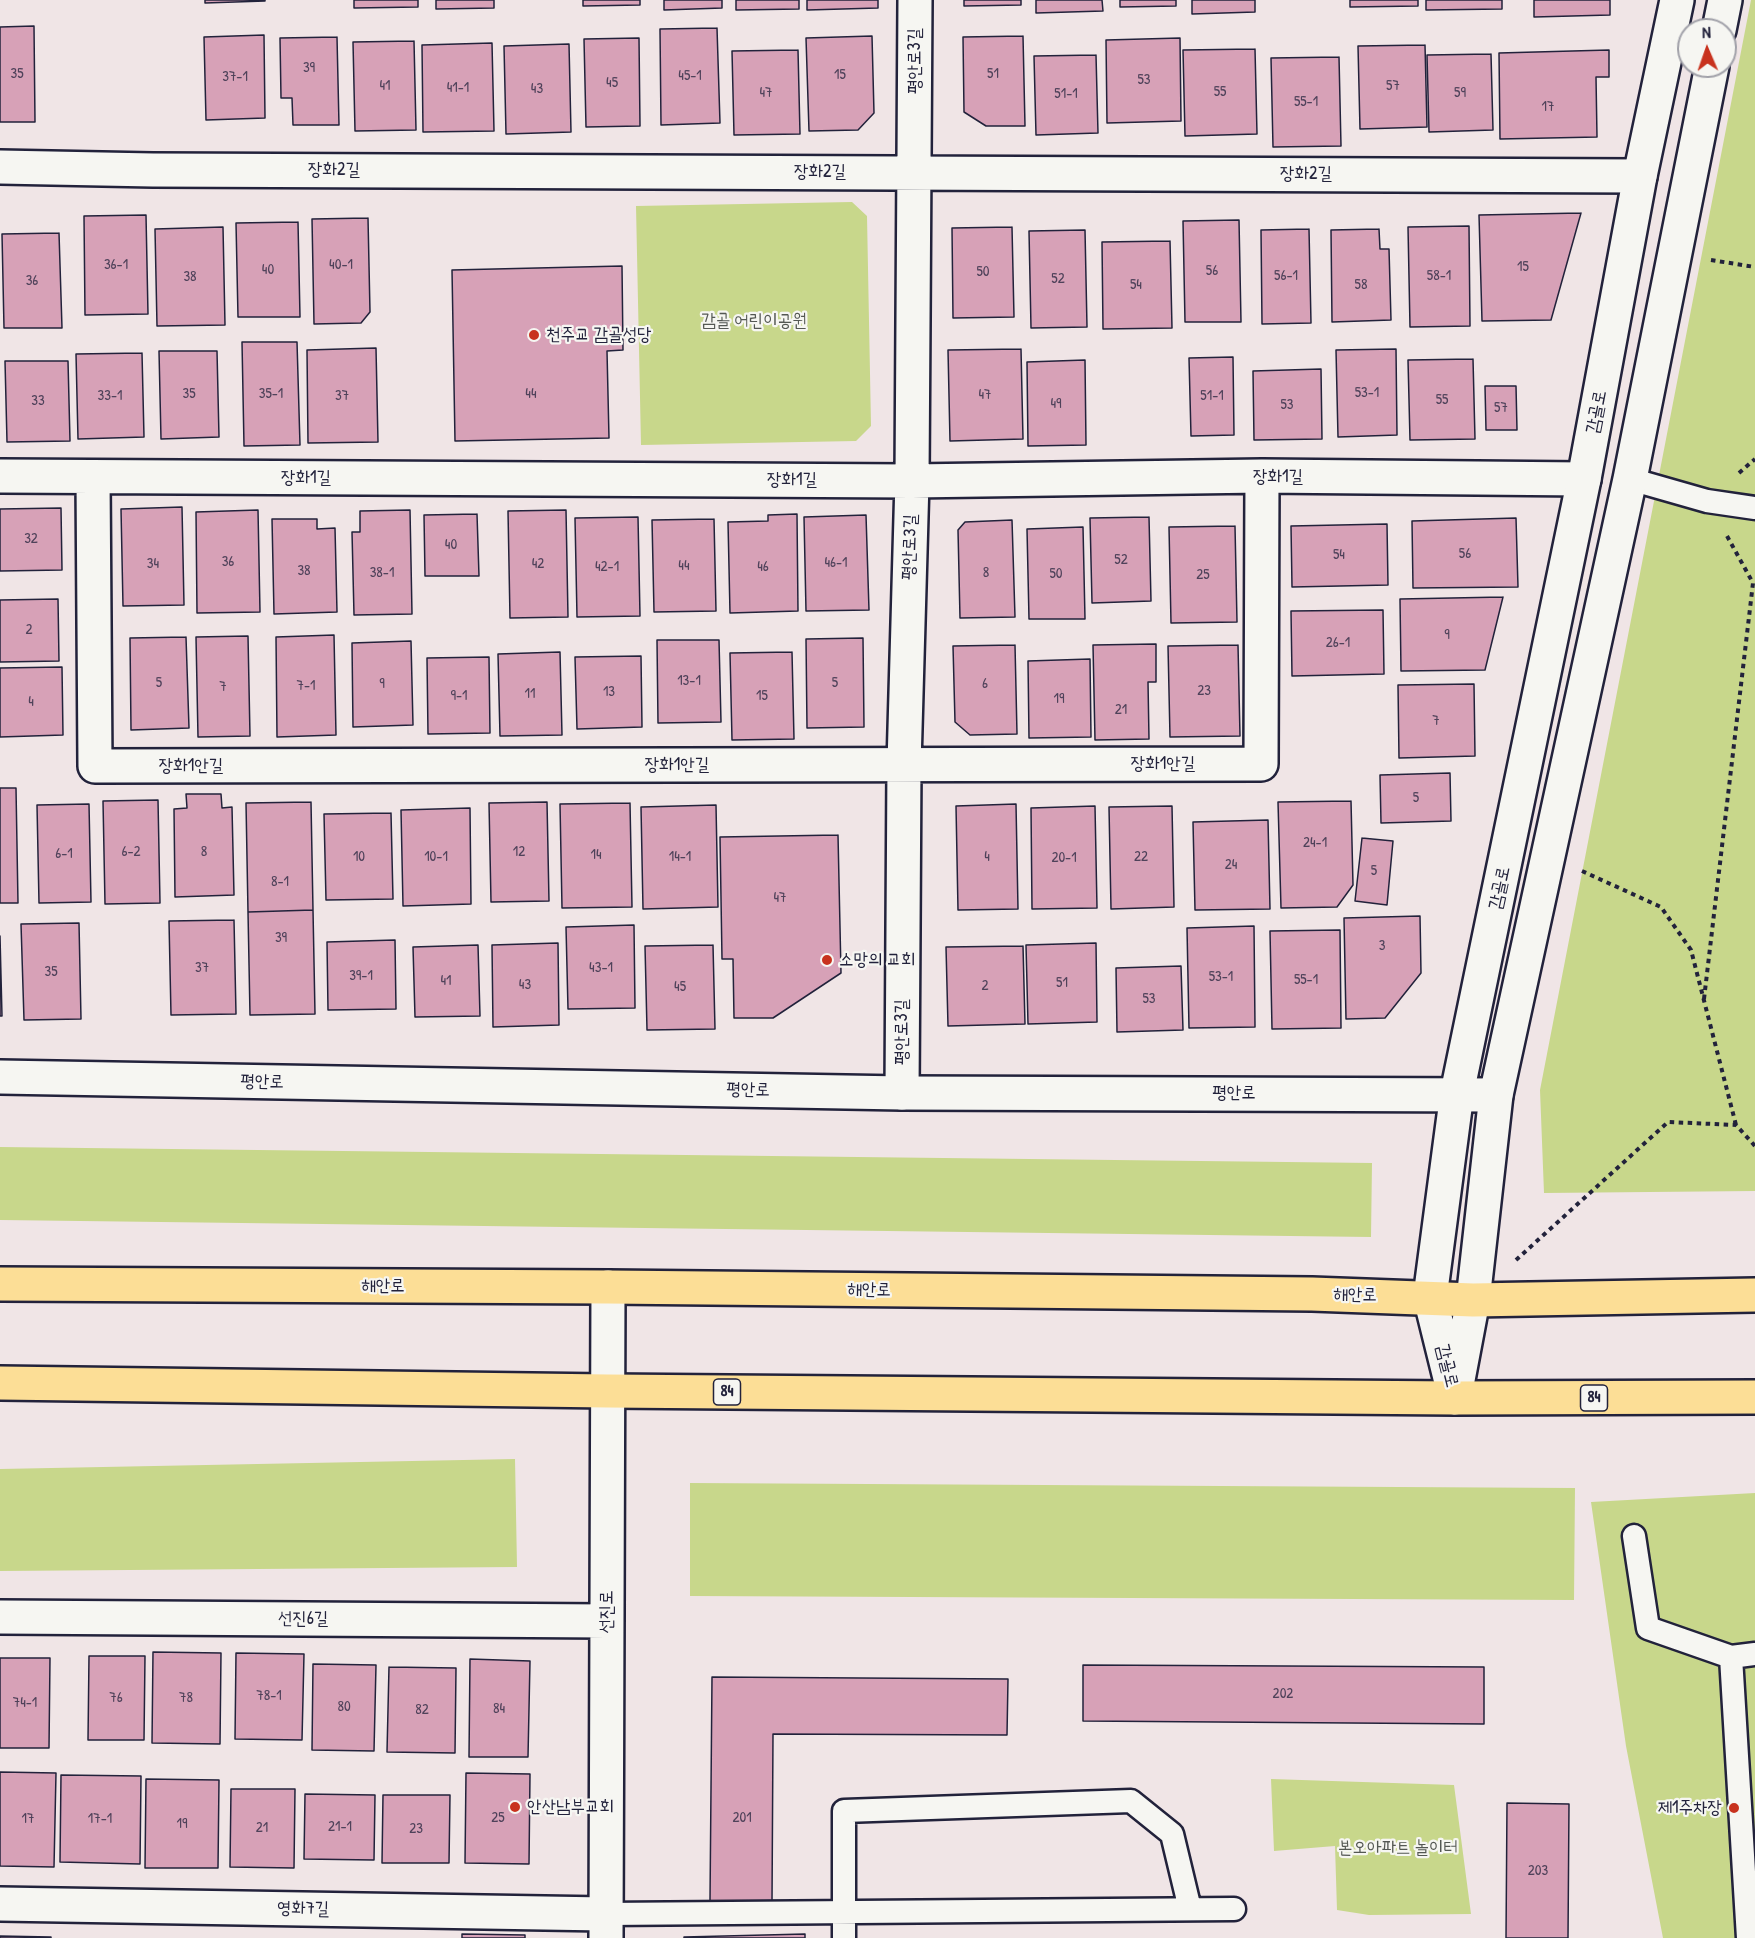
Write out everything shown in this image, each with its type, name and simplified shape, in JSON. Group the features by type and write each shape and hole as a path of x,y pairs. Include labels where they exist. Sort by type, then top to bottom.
{"main road":[{"name":"해안로","path":"0,1284 608,1287 1430,1297 1473,1300 1746,1295"},
{"name":"84","path":"0,1383 1455,1398 1744,1397"}],"street":[{"name":"평안로3길","path":"902,1093 904,764 912,481 915,0"},
{"name":"감골로","path":"1455,1398 1430,1297 1457,1093 1584,479 1640,176 1677,0"},
{"path":"1721,18 1725,0"},
{"name":"감골로","path":"1455,1398 1473,1300 1496,1095 1630,478 1710,78"},
{"name":"장화2길","path":"0,167 153,170 1640,176"},
{"name":"장화1길","path":"0,476 912,481 1262,477 1584,479"},
{"name":"장화1안길","path":"93,477 95,766 1262,764 1262,477"},
{"name":"평안로","path":"0,1077 902,1093 1457,1093 1496,1095"},
{"name":"선진로","path":"606,1926 608,1287"},
{"name":"선진6길","path":"0,1617 607,1621"},
{"name":"영화7길","path":"0,1905 606,1926"}],"lane":[{"path":"1630,478 1707,501 1755,508"},
{"path":"1634,1536 1648,1628 1731,1657 1755,1654"},
{"path":"1731,1657 1748,1938"},
{"path":"844,1938 844,1811 1131,1801 1172,1834 1190,1909"},
{"path":"606,1926 843,1912 1234,1909"}],"path":[{"path":"1704,999 1753,583 1707,501 1755,459"},
{"path":"1548,856 1662,907 1691,951 1736,1125 1755,1146"},
{"path":"1515,1261 1668,1122 1736,1125"}],"green space":[{"path":"1751,0 1755,0 1755,1191 1544,1193 1540,1090"},
{"name":"감골 어린이공원","path":"852,202 867,216 871,426 856,441 641,445 636,206"},
{"path":"0,1147 1372,1163 1371,1237 0,1220"},
{"path":"515,1459 517,1567 0,1571 0,1469"},
{"path":"690,1483 1575,1488 1574,1600 690,1596"},
{"path":"1755,1493 1755,1938 1663,1938 1626,1746 1591,1502"},
{"name":"본오아파트 놀이터","path":"1271,1779 1454,1785 1471,1914 1369,1915 1337,1910 1335,1846 1274,1851"}],"building":[{"path":"205,0 265,0 265,1 205,3"},
{"path":"354,0 418,0 418,7 354,8"},
{"path":"436,0 494,0 494,8 436,9"},
{"path":"583,0 640,0 640,5 583,6"},
{"path":"664,0 722,0 722,8 664,10"},
{"path":"736,0 799,0 799,9 736,10"},
{"path":"807,0 878,0 878,8 807,10"},
{"path":"964,0 1021,0 1021,5 964,6"},
{"path":"1036,0 1102,0 1103,11 1036,13"},
{"path":"1120,0 1176,0 1176,6 1120,7"},
{"path":"1192,0 1255,0 1255,12 1192,14"},
{"path":"1350,0 1418,0 1418,6 1350,7"},
{"path":"1426,0 1502,0 1502,9 1426,10"},
{"path":"1534,0 1610,0 1610,15 1534,17"},
{"path":"34,26 35,122 0,122 0,27"},
{"path":"717,28 720,123 661,125 660,29"},
{"path":"264,35 265,118 206,120 204,37"},
{"path":"872,36 874,113 858,130 809,131 806,38"},
{"path":"1023,36 1025,126 986,126 964,112 963,37"},
{"path":"337,37 339,125 293,125 292,98 281,98 280,38"},
{"path":"639,38 640,126 586,127 584,39"},
{"path":"1180,38 1181,121 1107,123 1106,40"},
{"path":"414,41 416,130 355,131 353,42"},
{"path":"492,43 494,131 423,132 422,45"},
{"path":"569,44 571,132 506,134 504,46"},
{"path":"1425,45 1427,127 1360,129 1358,46"},
{"path":"1255,49 1257,134 1185,136 1183,50"},
{"path":"798,50 800,134 734,135 732,51"},
{"path":"1609,50 1609,77 1596,77 1597,137 1500,139 1499,53"},
{"path":"1491,54 1493,130 1429,132 1427,55"},
{"path":"1096,55 1098,133 1036,135 1034,56"},
{"path":"1339,57 1341,146 1273,147 1271,58"},
{"path":"1581,213 1551,320 1482,321 1479,215"},
{"path":"146,215 148,314 85,315 84,216"},
{"path":"368,218 370,312 361,323 314,324 312,219"},
{"path":"1239,220 1241,322 1185,322 1183,221"},
{"path":"298,222 300,317 238,317 236,223"},
{"path":"1469,226 1470,326 1410,327 1408,227"},
{"path":"223,227 225,325 157,326 155,229"},
{"path":"1012,227 1014,317 953,318 952,228"},
{"path":"1309,229 1311,323 1262,324 1261,230"},
{"path":"1379,229 1380,249 1389,249 1391,320 1332,322 1331,230"},
{"path":"1085,230 1087,327 1031,328 1029,231"},
{"path":"59,233 62,328 4,328 2,234"},
{"path":"1170,241 1172,328 1103,329 1102,242"},
{"path":"622,266 623,350 607,351 609,438 455,441 452,270"},
{"path":"242,342 297,342 300,445 244,446"},
{"path":"376,348 378,442 308,443 307,350"},
{"path":"1021,349 1023,439 950,441 948,350"},
{"path":"1396,349 1397,435 1338,437 1336,350"},
{"path":"159,351 217,351 219,437 161,439"},
{"path":"142,353 144,437 78,439 76,354"},
{"path":"1233,357 1234,435 1191,436 1189,358"},
{"path":"1473,359 1475,439 1410,440 1408,360"},
{"path":"1085,360 1086,445 1028,446 1027,362"},
{"path":"5,361 68,361 70,441 7,442"},
{"path":"1321,369 1322,439 1254,440 1253,371"},
{"path":"1485,386 1516,386 1517,430 1486,430"},
{"path":"182,507 184,605 123,606 121,509"},
{"path":"61,508 62,570 0,571 0,509"},
{"path":"258,510 260,612 197,613 196,512"},
{"path":"410,510 412,614 354,615 352,532 360,532 360,511"},
{"path":"566,510 568,617 510,618 508,511"},
{"path":"477,514 479,576 425,576 424,515"},
{"path":"797,514 798,611 730,613 728,522 768,521 768,515"},
{"path":"866,515 869,610 806,611 804,517"},
{"path":"638,517 640,616 577,617 575,518"},
{"path":"1149,517 1151,601 1092,603 1090,518"},
{"path":"1516,518 1518,587 1413,588 1412,521"},
{"path":"272,519 317,519 317,529 335,528 337,612 274,614"},
{"path":"714,519 716,611 654,612 652,520"},
{"path":"1012,520 1015,617 960,618 958,530 965,522"},
{"path":"1387,524 1388,585 1292,587 1291,526"},
{"path":"1235,526 1237,622 1171,623 1169,527"},
{"path":"1083,527 1085,619 1029,619 1027,529"},
{"path":"1503,597 1485,670 1401,671 1400,599"},
{"path":"58,599 59,661 0,662 0,600"},
{"path":"1383,610 1384,674 1292,676 1291,611"},
{"path":"334,635 336,735 277,737 276,637"},
{"path":"248,636 250,736 198,737 196,637"},
{"path":"186,637 189,728 131,730 130,638"},
{"path":"863,638 864,727 807,728 806,639"},
{"path":"657,640 719,640 721,722 658,723"},
{"path":"411,641 413,725 353,727 352,643"},
{"path":"1156,644 1156,682 1148,682 1149,739 1095,740 1093,645"},
{"path":"1015,645 1017,734 970,735 955,722 953,646"},
{"path":"1238,645 1240,736 1170,737 1168,646"},
{"path":"560,652 562,735 500,736 498,654"},
{"path":"792,652 794,739 732,740 730,653"},
{"path":"641,656 642,727 577,729 575,657"},
{"path":"489,657 490,733 428,734 427,658"},
{"path":"1090,659 1091,737 1029,738 1028,661"},
{"path":"62,667 63,735 0,737 0,668"},
{"path":"1474,684 1475,756 1399,758 1398,685"},
{"path":"1450,773 1451,821 1381,823 1380,775"},
{"path":"0,788 16,788 18,903 0,903"},
{"path":"186,794 221,794 222,808 232,807 234,895 175,897 174,809 187,808"},
{"path":"158,800 160,903 105,904 103,801"},
{"path":"1351,801 1353,885 1337,907 1281,908 1278,802"},
{"path":"311,802 313,910 248,912 246,803"},
{"path":"547,802 549,901 491,902 489,803"},
{"path":"630,803 632,907 562,908 560,804"},
{"path":"89,804 91,902 39,903 37,805"},
{"path":"1016,804 1018,909 958,910 956,806"},
{"path":"716,805 718,907 643,909 641,807"},
{"path":"1095,806 1097,908 1032,909 1031,808"},
{"path":"1172,806 1174,907 1111,909 1109,807"},
{"path":"470,808 471,904 403,906 401,810"},
{"path":"391,813 393,899 326,900 324,814"},
{"path":"1268,820 1270,909 1195,910 1193,822"},
{"path":"838,835 841,973 773,1018 734,1018 733,959 722,959 720,837"},
{"path":"1362,838 1393,841 1387,905 1355,901"},
{"path":"313,910 315,1014 250,1015 248,912"},
{"path":"1420,916 1421,973 1385,1018 1346,1019 1344,918"},
{"path":"234,920 236,1014 171,1015 169,921"},
{"path":"79,923 81,1019 24,1020 21,924"},
{"path":"634,925 635,1008 568,1009 566,927"},
{"path":"1254,926 1255,1027 1189,1028 1187,928"},
{"path":"1340,930 1341,1028 1272,1029 1270,931"},
{"path":"0,936 2,1016 0,1016"},
{"path":"395,940 396,1009 328,1010 327,942"},
{"path":"558,943 559,1025 493,1027 492,945"},
{"path":"1096,943 1097,1022 1028,1024 1026,945"},
{"path":"478,945 480,1016 415,1017 413,947"},
{"path":"713,945 715,1029 647,1030 645,946"},
{"path":"1023,946 1025,1024 948,1026 946,947"},
{"path":"1181,966 1183,1030 1117,1032 1116,968"},
{"path":"153,1652 221,1653 220,1744 152,1743"},
{"path":"236,1653 304,1654 302,1740 235,1739"},
{"path":"89,1656 145,1656 144,1740 88,1740"},
{"path":"0,1658 50,1658 49,1748 0,1748"},
{"path":"470,1659 530,1661 528,1757 469,1757"},
{"path":"313,1664 376,1665 374,1751 312,1750"},
{"path":"1083,1665 1484,1667 1484,1724 1083,1721"},
{"path":"389,1667 456,1668 455,1753 387,1752"},
{"path":"712,1677 1008,1679 1007,1735 773,1734 772,1902 710,1901"},
{"path":"0,1772 56,1773 54,1867 0,1866"},
{"path":"466,1773 530,1774 529,1864 465,1863"},
{"path":"61,1775 141,1776 140,1864 60,1862"},
{"path":"146,1779 219,1780 218,1868 145,1868"},
{"path":"231,1789 295,1789 294,1868 230,1867"},
{"path":"305,1794 375,1795 374,1860 304,1859"},
{"path":"383,1795 450,1795 449,1863 382,1863"},
{"path":"1507,1803 1569,1804 1568,1938 1506,1938"},
{"path":"462,1934 525,1935 525,1938 462,1938"},
{"path":"805,1934 805,1938 684,1938 684,1937"},
{"path":"0,1936 51,1937 51,1938 0,1938"}],"place":[{"name":"천주교 감골성당","path":"534,335"},
{"name":"소망의 교회","path":"827,960"},
{"name":"안산남부교회","path":"515,1807"},
{"name":"제1주차장","path":"1734,1808"}]}
